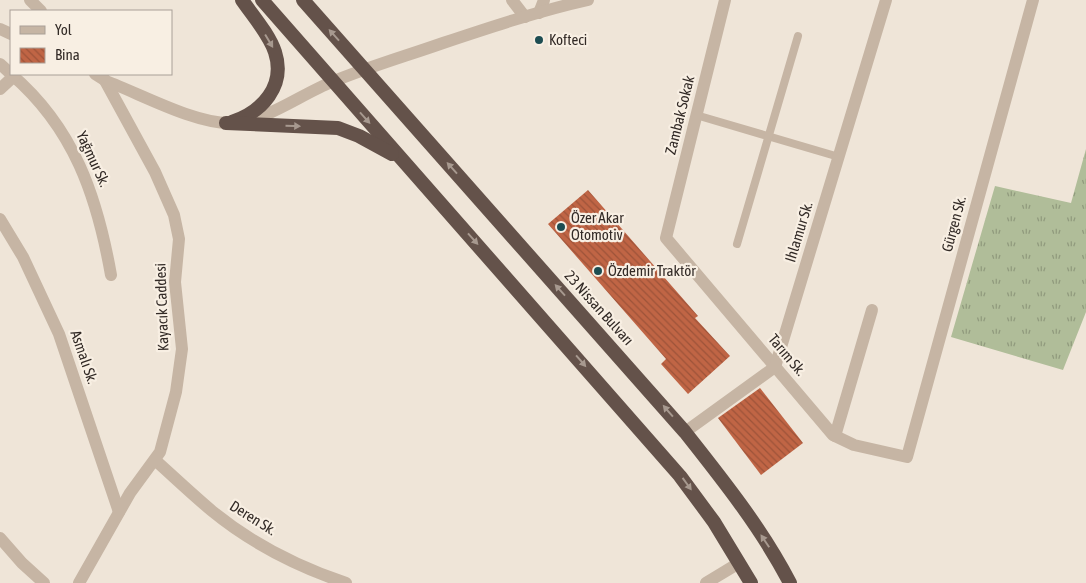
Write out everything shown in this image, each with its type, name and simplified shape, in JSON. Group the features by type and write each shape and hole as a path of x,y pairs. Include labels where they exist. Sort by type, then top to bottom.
{"highway":[{"path":"226,123 250,114 264,104 271,94 278,74 276,53 242,0"},
{"path":"262,0 680,476 714,522 751,583"},
{"name":"23 Nissan Bulvarı","path":"303,0 685,432 726,484 780,562 790,583"},
{"path":"226,123 338,128 374,144 406,164"}],"street":[{"path":"30,0 40,10"},
{"path":"512,0 525,17"},
{"path":"539,13 544,0"},
{"path":"103,78 189,114 226,123 238,123 264,116 333,81 525,17 588,0"},
{"name":"Zambak Sokak","path":"666,238 725,0"},
{"name":"Ihlamur Sk.","path":"775,366 886,0"},
{"name":"Gürgen Sk.","path":"906,457 1033,0"},
{"name":"Yağmur Sk.","path":"0,64 10,72"},
{"path":"0,89 11,75"},
{"name":"Yağmur Sk.","path":"13,75 40,101 58,124 72,147 94,199 103,230 111,275"},
{"name":"Kayacık Caddesi","path":"79,583 119,512 141,478 156,460 170,422 182,349 175,282 179,239 174,215 155,172 103,78"},
{"name":"Asmalı Sk.","path":"0,219 23,257 59,334 119,512"},
{"name":"Tarım Sk.","path":"666,238 835,436 854,445 906,457"},
{"path":"835,436 872,310"},
{"path":"685,432 775,366"},
{"name":"Deren Sk.","path":"156,460 213,512 236,529 302,565 341,582"},
{"path":"0,538 22,563 44,583"},
{"path":"706,583 739,563"}],"lane":[{"path":"737,244 798,36"},
{"path":"696,115 839,157"}],"green space":[{"path":"1086,149 1086,312 1063,370 951,337 995,186 1071,203"}],"building":[{"path":"588,190 698,316 695,318 730,356 688,394 661,364 666,359 548,224"},
{"path":"760,388 803,443 761,475 718,418"}],"place":[{"name":"Kofteci","path":"539,40"},
{"name":"Özer Akar Otomotiv","path":"561,227"},
{"name":"Özdemir Traktör","path":"598,271"}]}
